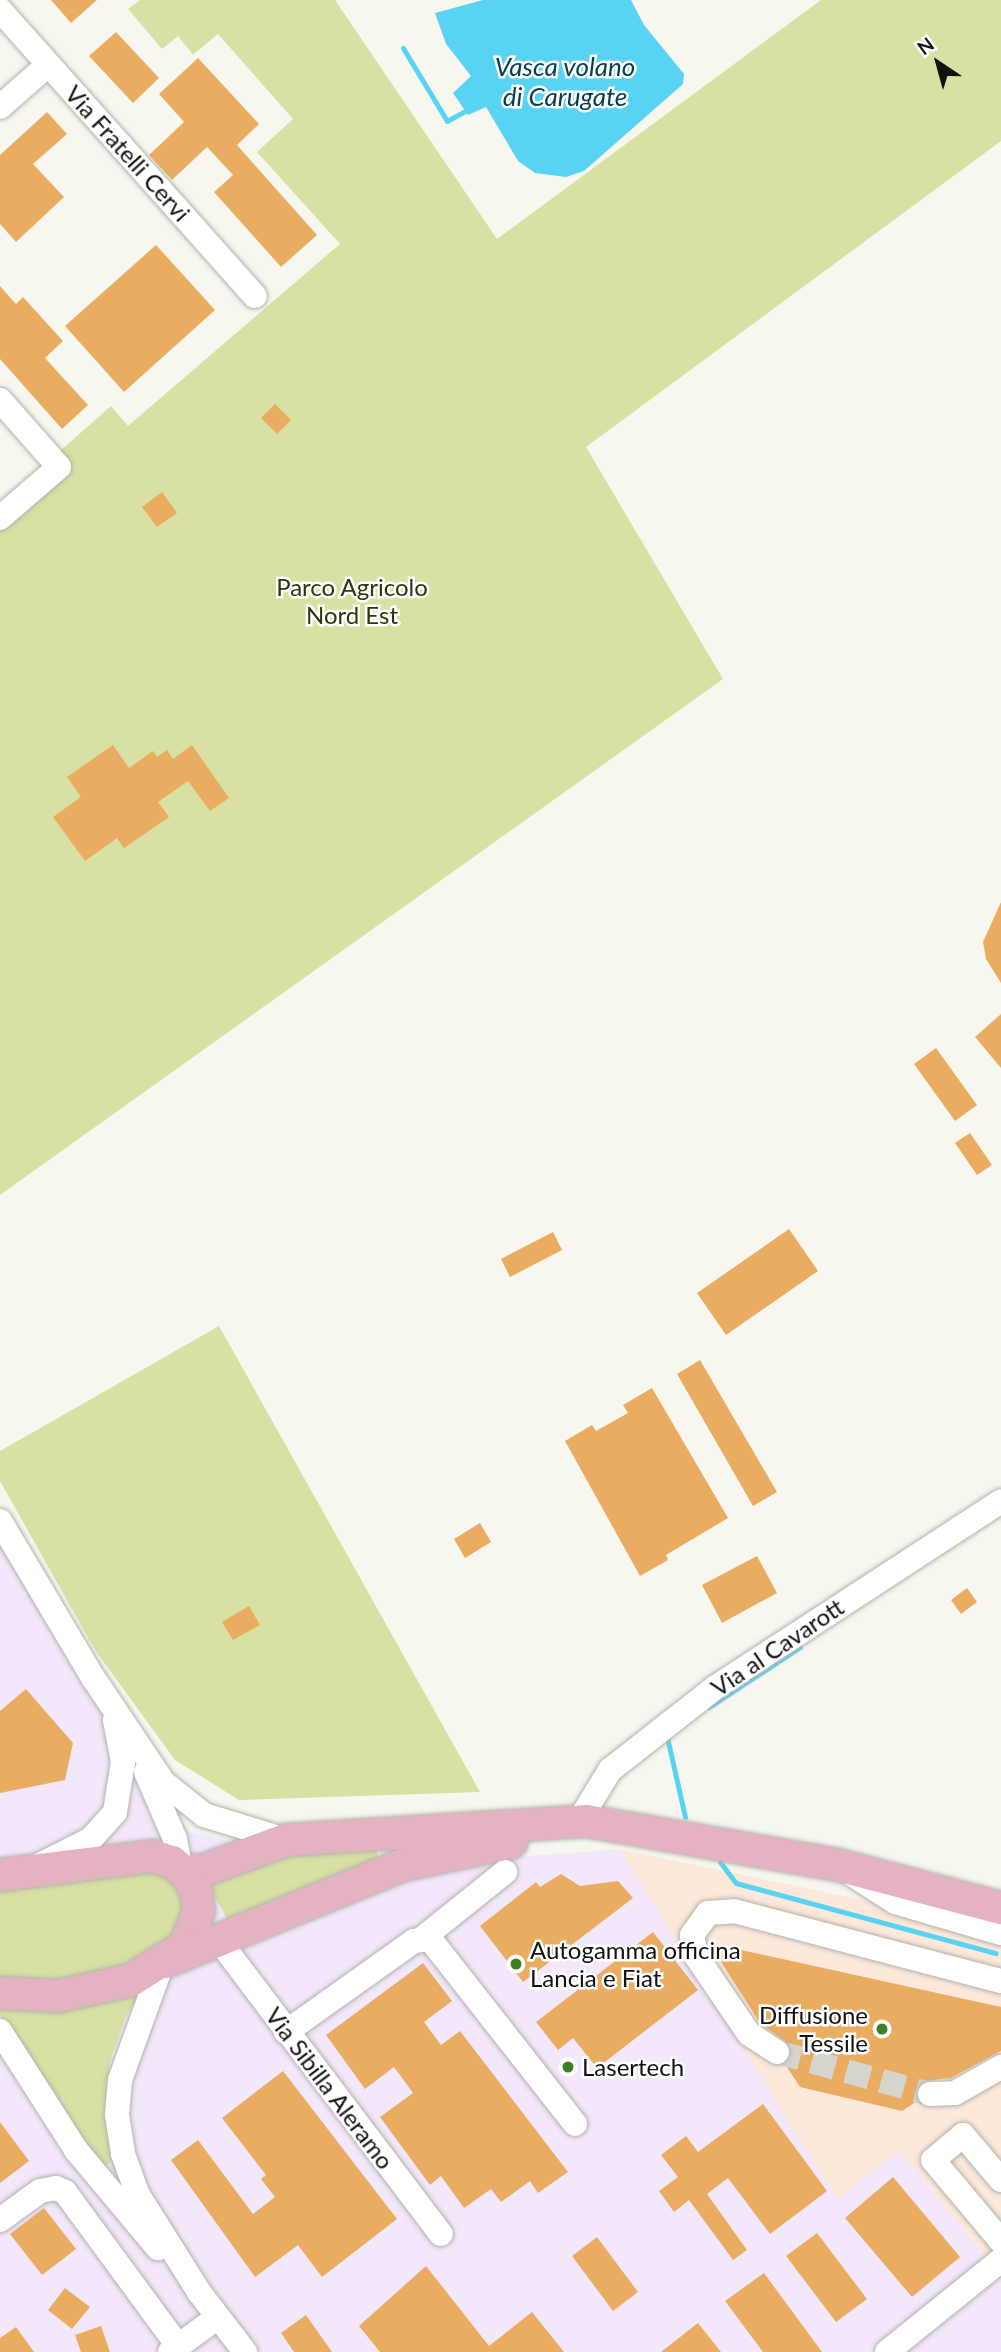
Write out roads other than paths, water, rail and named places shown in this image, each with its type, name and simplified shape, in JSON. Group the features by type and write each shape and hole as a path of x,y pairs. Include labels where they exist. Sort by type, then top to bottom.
{"main road":[{"path":"183,1871 204,1870 286,1840 579,1821 667,1833 838,1866 1001,1908"},
{"path":"0,1993 47,1996 83,1993 131,1980 163,1963 220,1942 355,1883 435,1856 567,1835 667,1833"},
{"path":"14,1873 144,1856 162,1858 183,1871 197,1895 199,1919 188,1942 163,1963"}],"street":[{"name":"Via Fratelli Cervi","path":"0,10 256,296"},
{"path":"0,107 48,65"},
{"path":"0,400 59,467 0,518"},
{"name":"Via al Cavarott","path":"579,1821 597,1785 610,1770 716,1687 1001,1501"},
{"path":"0,1521 94,1679 163,1782 189,1807 286,1840"},
{"path":"14,1873 91,1839 115,1812 122,1786 121,1745 115,1719 94,1679"},
{"path":"126,1727 174,1839 183,1871"},
{"path":"838,1866 895,1902 1001,1933"},
{"path":"286,2032 424,1937 505,1872"},
{"path":"777,2052 749,2034 695,1956 692,1935 708,1913 734,1911 1001,1981"},
{"path":"424,1937 435,1942 575,2124"},
{"name":"Via Sibilla Aleramo","path":"220,1942 441,2234"},
{"path":"163,1963 122,2069 119,2135 135,2189 199,2292"},
{"path":"0,2031 91,2170 199,2292 245,2352"},
{"path":"930,2094 963,2090 1001,2067"},
{"path":"1001,2180 963,2135 933,2160 1001,2241"},
{"path":"0,2220 40,2191 56,2188 65,2192 174,2349 218,2317"},
{"path":"887,2352 1001,2260"}],"water":[{"name":"Vasca volano di Carugate","path":"483,0 631,0 644,25 684,74 683,84 584,171 566,177 535,173 518,161 486,107 468,115 453,93 471,76 446,44 435,13"}],"waterway":[{"path":"403,48 447,121 465,111"},
{"path":"709,1707 800,1647"},
{"path":"670,1735 667,1737 685,1817"},
{"path":"720,1862 736,1883 996,1953"}],"tunnel":[{"path":"777,2052 930,2094"}],"place":[{"name":"Autogamma officina Lancia e Fiat","path":"516,1964"},
{"name":"Diffusione Tessile","path":"882,2029"},
{"name":"Lasertech","path":"568,2067"}],"park label":[{"name":"Parco Agricolo Nord Est","path":"352,601"}]}
